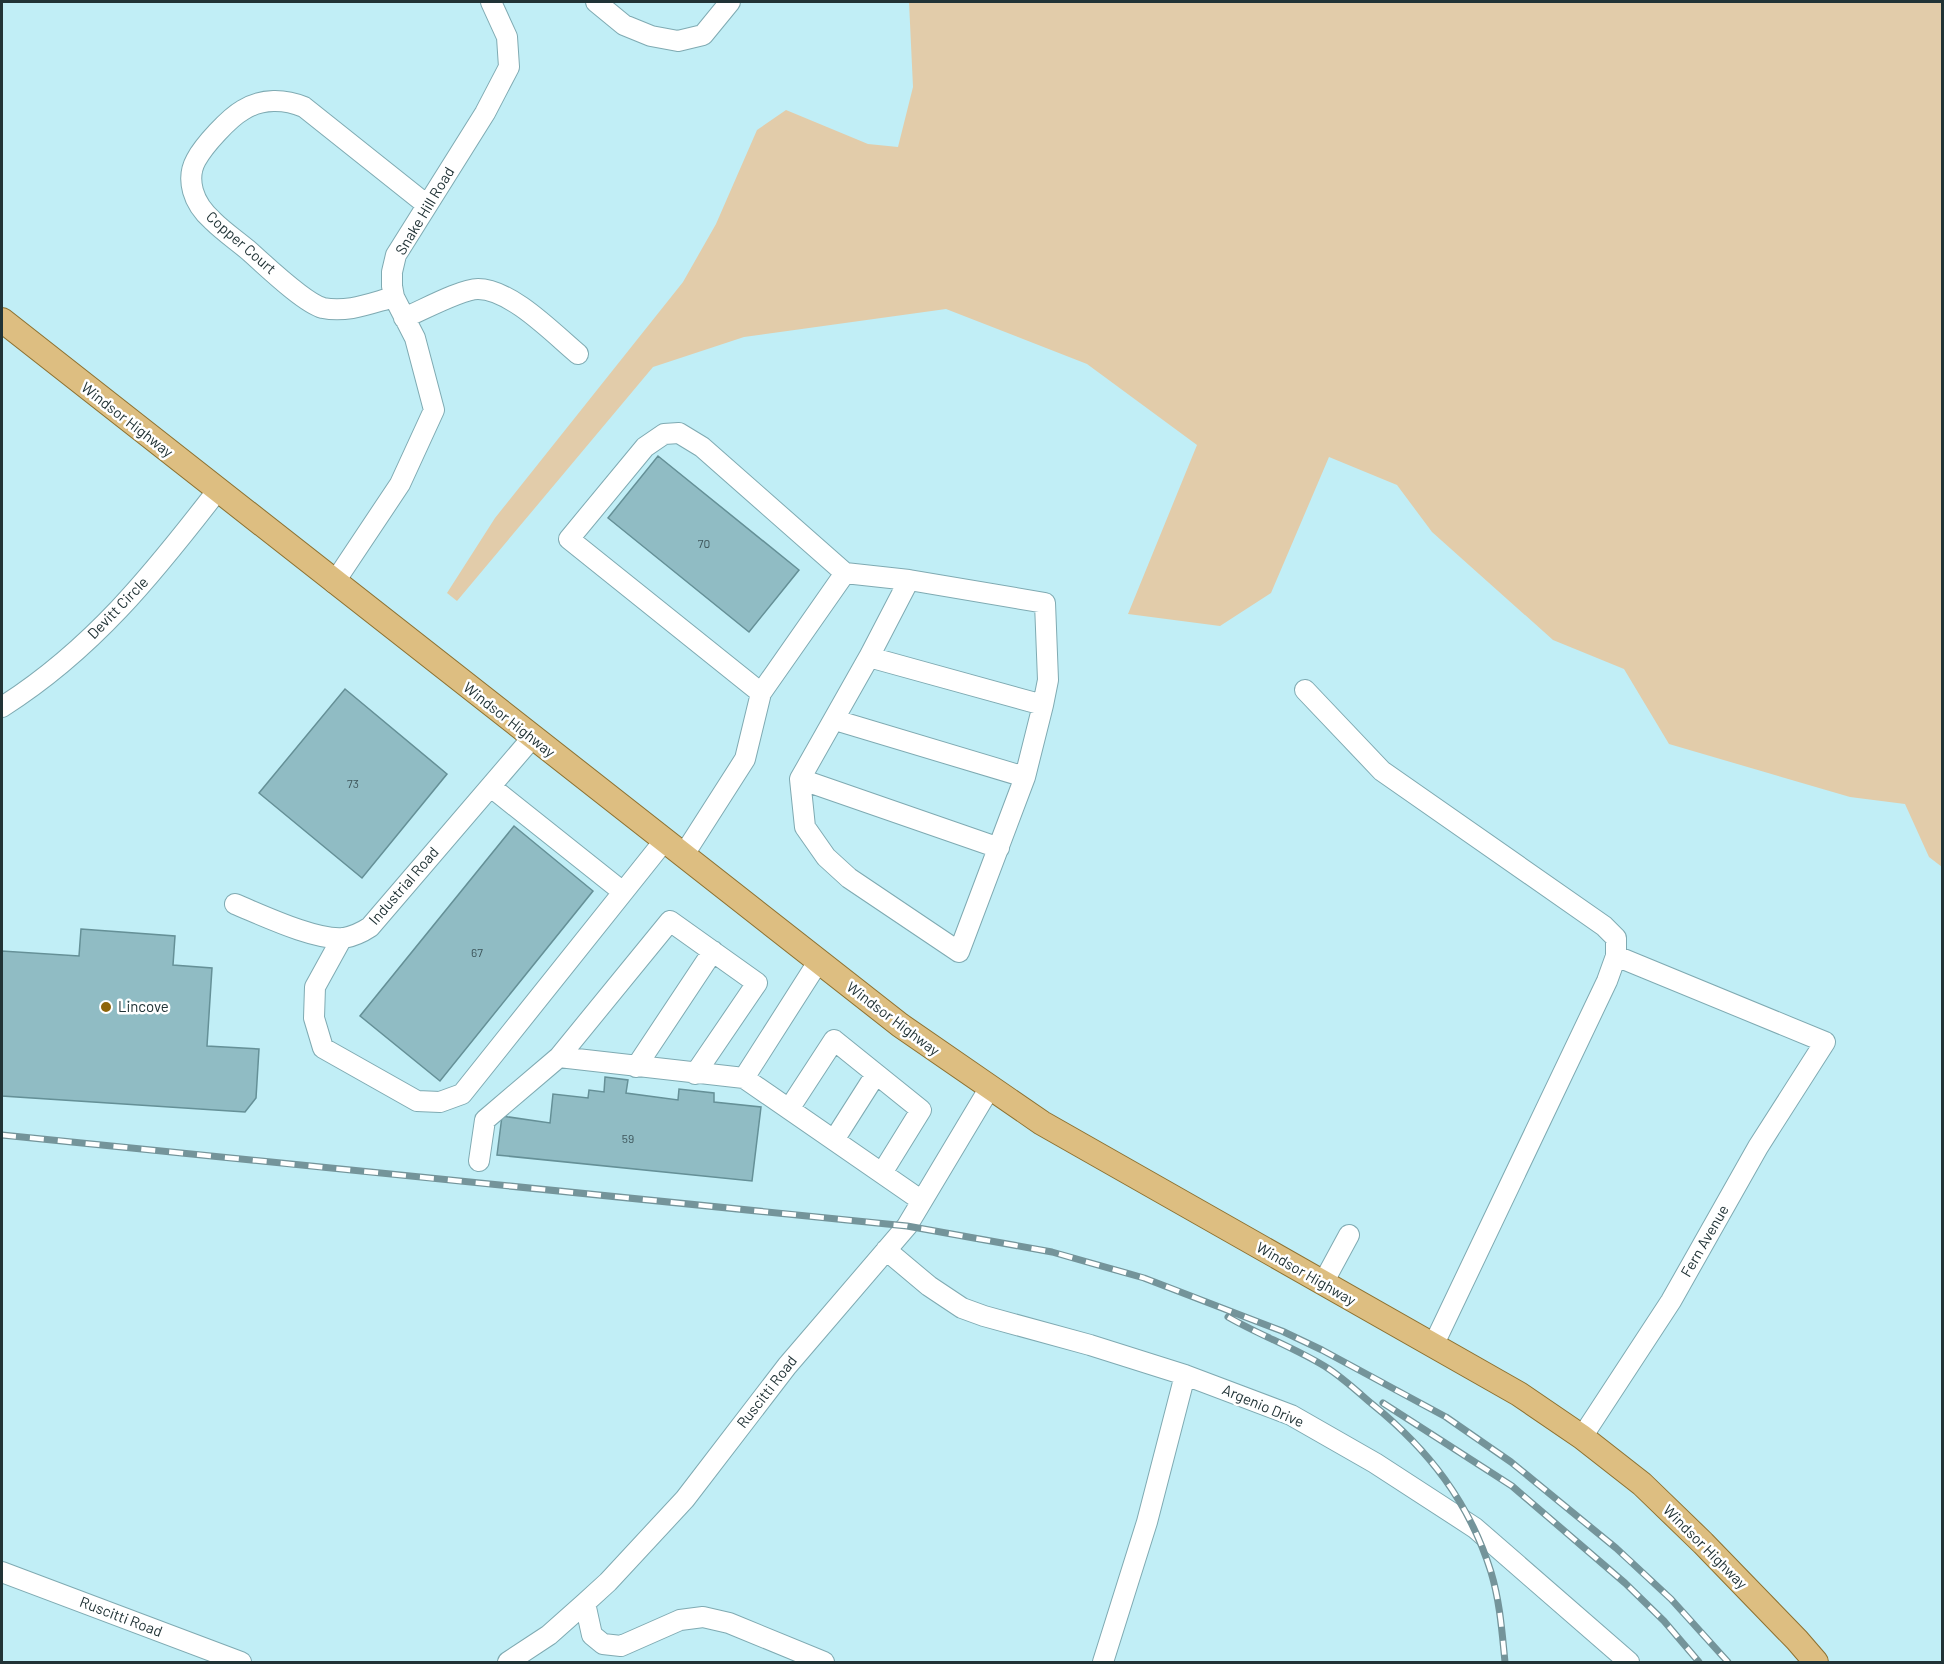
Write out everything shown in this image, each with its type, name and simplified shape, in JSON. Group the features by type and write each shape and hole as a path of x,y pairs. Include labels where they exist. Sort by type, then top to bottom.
{"main road":[{"name":"Windsor Highway","path":"2,320 818,962 989,1089 1042,1124 1519,1395 1582,1437 1642,1484 1703,1543 1816,1662"}],"street":[{"name":"Snake Hill Road","path":"334,583 400,484 434,410 415,338 394,297 392,286 396,255 485,114 509,67 507,37 491,2"},
{"path":"596,2 624,25 651,36 678,41 703,34 730,2"},
{"name":"Copper Court","path":"394,297 353,308 321,307 312,303 213,221 200,206 193,192 191,176 196,160 211,141 243,109 274,100 285,101 304,107 427,205"},
{"path":"404,318 461,293 477,289 491,291 522,306 578,354"},
{"path":"761,693 569,539 645,447 664,434 679,433 702,447 845,573 909,580 1045,603 1048,680 1043,705 1025,777 959,952 849,878 826,858 805,827 800,779 835,720 909,580"},
{"name":"Devitt Circle","path":"2,707 68,658 131,598 217,491"},
{"path":"683,856 745,759 761,693 845,573"},
{"path":"869,657 1043,705"},
{"path":"1305,690 1382,771 1604,926 1616,939 1616,956 1607,981 1433,1346"},
{"path":"835,720 1025,777"},
{"name":"Industrial Road","path":"342,938 359,934 369,927 532,738"},
{"path":"800,779 999,848"},
{"path":"491,787 623,892"},
{"path":"235,904 303,931 342,938 315,987 314,1018 323,1048 417,1101 440,1102 462,1094 664,841"},
{"path":"479,1161 485,1120 559,1057 670,921 757,983 695,1074"},
{"path":"636,1067 712,951"},
{"name":"Fern Avenue","path":"1582,1437 1671,1301 1758,1147 1825,1042 1616,956"},
{"path":"744,1078 818,962"},
{"path":"789,1109 834,1040 921,1110 882,1173"},
{"path":"559,1057 744,1078 922,1201"},
{"path":"834,1140 876,1074"},
{"name":"Ruscitti Road","path":"508,1662 549,1635 608,1582 685,1499 787,1366 907,1226 989,1089"},
{"path":"1323,1283 1349,1235"},
{"name":"Argenio Drive","path":"886,1250 928,1286 962,1308 1185,1375 1291,1415 1375,1463 1475,1528 1629,1662"},
{"path":"1102,1662 1147,1522 1185,1375"},
{"name":"Ruscitti Road","path":"2,1572 241,1662"},
{"path":"585,1603 592,1635 603,1644 621,1646 680,1620 703,1617 729,1623 824,1662"}],"shaded area":[{"path":"909,2 1942,2 1942,867 1929,857 1905,804 1850,797 1669,744 1624,669 1553,640 1432,532 1397,485 1329,457 1271,593 1220,626 1128,614 1197,445 1087,364 946,309 744,337 653,367 457,601 447,593 495,518 683,282 716,224 757,130 786,110 868,144 898,147 913,87"}],"building":[{"path":"658,456 799,570 749,632 608,518"},
{"path":"345,689 447,774 362,878 259,793"},
{"path":"514,826 593,891 440,1081 360,1016"},
{"name":"Lincove","path":"81,929 175,936 173,965 212,968 207,1046 259,1049 256,1098 245,1112 2,1096 2,951 79,956"},
{"path":"605,1077 628,1080 626,1093 678,1100 679,1089 714,1093 714,1102 761,1107 752,1181 497,1155 502,1116 550,1123 553,1094 588,1098 589,1090 604,1092"}],"railway":[{"path":"2,1135 907,1226 1052,1252 1144,1278 1282,1331 1446,1417 1511,1462 1616,1548 1671,1599 1728,1662"},
{"path":"1228,1317 1305,1355 1335,1373 1393,1422 1429,1459 1459,1500 1482,1547 1497,1594 1505,1662"},
{"path":"1383,1403 1512,1486 1625,1583 1664,1621 1699,1662"}],"place":[{"name":"Lincove","path":"106,1007"}]}
